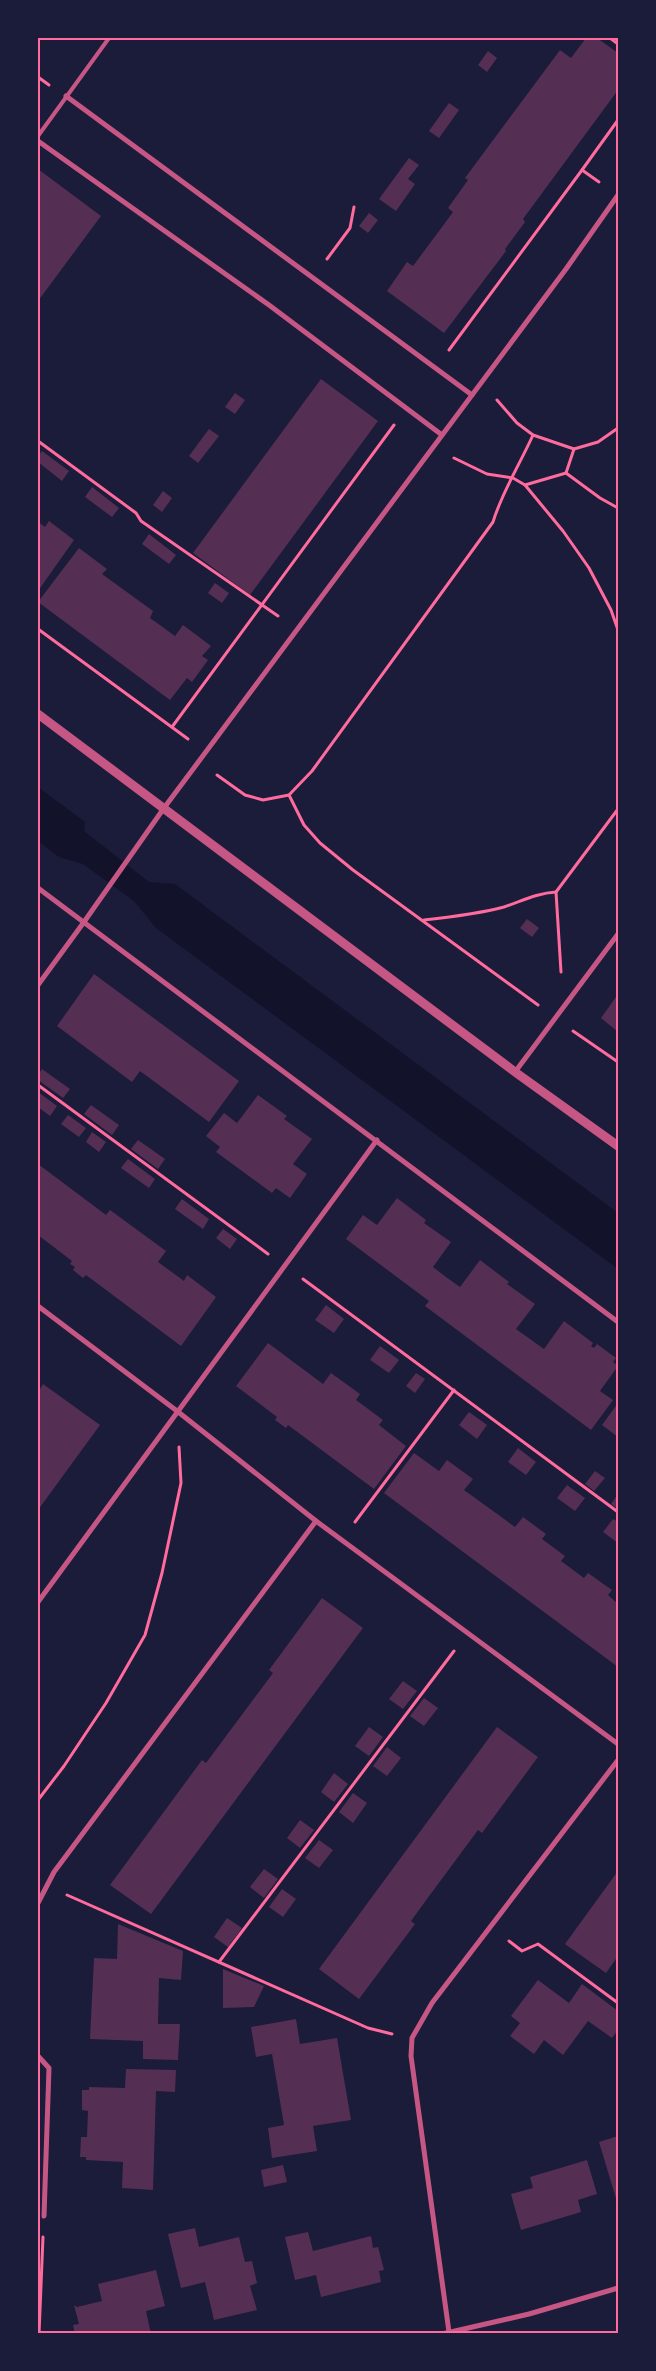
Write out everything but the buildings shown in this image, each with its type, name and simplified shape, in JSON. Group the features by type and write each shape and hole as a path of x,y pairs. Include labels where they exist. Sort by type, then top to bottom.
{"street":[{"path":"66,96 472,395"},
{"path":"38,141 256,295 442,435"},
{"path":"38,985 102,898 164,808 566,269 618,196"},
{"path":"38,714 515,1072 618,1146"},
{"path":"38,888 378,1140 618,1322"},
{"path":"515,1072 618,934"},
{"path":"38,1602 378,1140"},
{"path":"38,1306 177,1411 316,1521 618,1744"},
{"path":"38,1903 60,1864 316,1521"},
{"path":"449,2332 414,2090 412,2038 432,2003 618,1760"},
{"path":"38,2056 49,2068 44,2216"},
{"path":"442,2334 528,2314 618,2288"}],"lane":[{"path":"38,136 109,38"}],"path":[{"path":"610,38 618,44"},
{"path":"436,369 618,120"},
{"path":"582,170 618,196"},
{"path":"313,278 350,228 354,207"},
{"path":"482,382 517,423 533,435 574,449 598,442 618,428"},
{"path":"172,727 406,408"},
{"path":"38,630 192,742 198,762 245,795 263,800 290,795 312,771 494,522 499,501 514,478 533,435"},
{"path":"38,441 136,514 141,521 297,630"},
{"path":"436,443 458,461 487,474 514,478 525,485 563,531 589,568 611,610 618,630"},
{"path":"566,473 574,449"},
{"path":"525,485 566,473"},
{"path":"566,473 600,498 618,508"},
{"path":"290,795 304,825 320,843 353,870 618,1062"},
{"path":"565,1004 561,975 556,892 618,809"},
{"path":"424,920 461,916 505,906 541,893 556,892"},
{"path":"38,1085 618,1512"},
{"path":"342,1540 454,1390"},
{"path":"38,1800 64,1766 106,1703 145,1635 162,1573 181,1483 177,1411"},
{"path":"219,1962 468,1633"},
{"path":"47,1886 368,2028 412,2038"},
{"path":"491,1927 522,1951 538,1944 618,2003"},
{"path":"39,2334 44,2216"}],"shaded area":[{"path":"38,787 85,822 84,831 149,882 175,884 618,1213 618,1269 156,928 134,901 83,864 59,857 38,841"}]}
